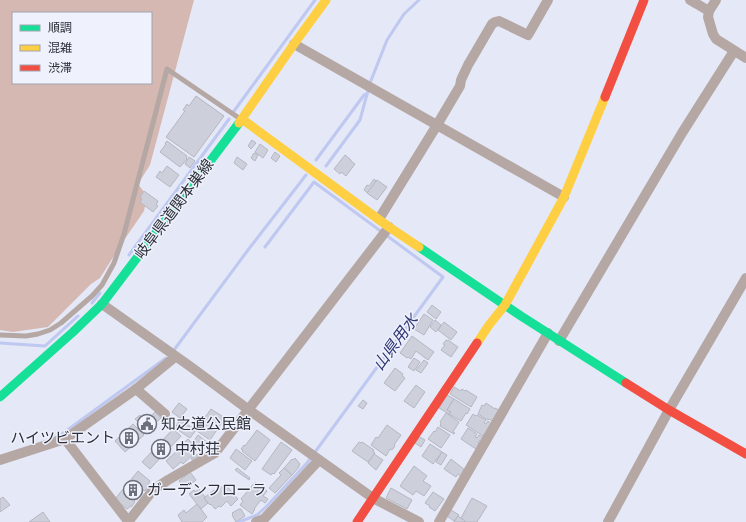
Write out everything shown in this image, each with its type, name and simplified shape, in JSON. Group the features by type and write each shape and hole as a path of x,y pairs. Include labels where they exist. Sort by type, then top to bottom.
{"street":[{"name":"岐阜県道関本巣線","path":"0,397 102,304 242,119 326,0"},
{"path":"378,219 460,86 460,80 492,24 500,21 528,35 548,0"},
{"path":"356,522 489,324 505,305 564,197 644,0"},
{"path":"690,0 709,11"},
{"path":"716,0 709,11 708,17 712,34 716,40 746,58"},
{"path":"294,44 564,197"},
{"path":"559,341 682,133 734,51"},
{"path":"242,119 389,227 559,341 668,410 746,454"},
{"path":"65,439 128,522 153,490 216,453 389,227"},
{"path":"608,522 668,410 746,278"},
{"path":"102,304 191,367 248,410 373,498 419,522"},
{"path":"439,522 548,333"},
{"path":"0,460 65,439 136,389 175,357"},
{"path":"136,389 165,414"},
{"path":"256,522 264,519 314,457"}],"lane":[{"path":"0,336 26,336 50,330 61,323 92,296 102,285 114,263 124,234 167,69 242,119"},
{"path":"92,296 102,304"}],"shaded area":[{"path":"0,0 194,0 150,165 138,184 147,196 144,211 100,278 91,284 48,327 13,332 0,330"}],"building":[{"path":"196,96 224,116 194,157 166,137 185,111 183,110 187,104 189,106"},
{"path":"252,140 256,143 251,149 248,146"},
{"path":"167,141 187,156 187,159 180,167 160,152"},
{"path":"260,144 268,150 263,158 255,152"},
{"path":"275,152 280,156 276,162 271,158"},
{"path":"254,153 258,155 255,161 251,158"},
{"path":"345,155 355,164 346,176 341,172 340,174 334,169"},
{"path":"189,157 195,161 190,168 185,164"},
{"path":"237,157 247,164 243,170 234,163"},
{"path":"167,166 179,175 170,187 156,177 160,171 162,173"},
{"path":"374,179 376,181 368,193 364,190"},
{"path":"377,180 387,187 377,200 367,193"},
{"path":"144,191 158,201 156,205 158,206 153,212 140,202 142,199 140,197"},
{"path":"432,305 441,312 436,319 427,312"},
{"path":"424,314 433,320 424,335 414,329"},
{"path":"435,320 441,325 436,332 430,327"},
{"path":"444,322 457,332 451,340 438,330"},
{"path":"412,336 434,352 428,360 416,351 411,359 400,353"},
{"path":"446,340 458,347 451,357 441,350 445,345 443,344"},
{"path":"414,358 420,362 414,371 408,367"},
{"path":"424,360 428,363 421,373 416,370"},
{"path":"395,368 403,374 402,376 405,378 395,391 384,383"},
{"path":"416,385 425,392 414,408 404,401"},
{"path":"454,387 461,391 462,389 465,391 466,390 477,397 471,407 450,394"},
{"path":"447,395 454,399 447,410 451,412 449,414 439,408"},
{"path":"454,399 470,409 461,421 449,414 451,412 447,410"},
{"path":"363,400 367,403 363,409 358,406"},
{"path":"179,403 187,409 180,418 172,412"},
{"path":"486,403 499,410 492,421 478,414 482,405 484,406"},
{"path":"211,409 225,418 210,440 195,428"},
{"name":"知之道公民館","path":"155,412 161,418 151,427 153,429 148,433 135,419 140,415 146,421"},
{"path":"446,413 459,422 453,432 455,433 454,434 440,426 440,422"},
{"path":"473,414 486,420 484,423 486,424 488,421 492,424 483,436 466,425"},
{"path":"180,420 196,430 190,438 175,428"},
{"name":"ハイツビエント","path":"133,424 144,435 125,452 115,441"},
{"path":"387,425 401,435 394,445 395,446 392,450 390,449 386,456 371,445"},
{"path":"438,427 450,435 441,448 428,439"},
{"path":"468,428 477,434 475,437 477,438 479,435 483,438 478,443 479,444 476,449 461,439"},
{"name":"中村荘","path":"173,429 181,436 150,469 142,462"},
{"path":"257,430 270,440 255,461 241,449"},
{"path":"198,435 208,443 204,449 193,442"},
{"path":"420,437 425,440 421,447 415,443"},
{"path":"188,439 198,450 183,464 181,462 173,469 166,461 178,450 176,449"},
{"path":"281,442 292,450 274,474 273,473 271,475 262,469"},
{"path":"359,442 362,442 374,450 373,452 375,453 368,462 352,451"},
{"path":"430,444 442,452 433,464 422,456"},
{"path":"236,449 252,461 245,470 230,458"},
{"path":"202,452 203,454 192,460 191,458"},
{"path":"442,452 447,455 441,465 436,462"},
{"path":"374,454 383,460 376,470 368,463"},
{"path":"295,458 300,464 292,475 284,468 292,459 293,460"},
{"path":"451,459 465,470 461,476 458,474 456,477 444,469"},
{"path":"414,466 427,476 423,481 431,486 424,496 416,491 413,495 400,486"},
{"path":"237,468 250,478 249,480 235,470"},
{"path":"284,468 292,475 275,493 269,488 281,475 279,473"},
{"name":"ガーデンフローラ","path":"138,471 150,481 149,486 145,491 142,491 143,492 137,500 136,499 131,507 127,509 115,499"},
{"path":"190,472 196,480 185,489 179,481"},
{"path":"255,482 267,491 263,496 268,499 265,503 261,500 252,514 240,505 243,501 241,499"},
{"path":"225,484 238,499 231,506 227,501 221,507 219,506 215,509 204,498 214,490 216,492"},
{"path":"391,488 412,500 407,509 386,498"},
{"path":"199,489 208,503 201,509 189,494 194,490 195,492"},
{"path":"433,492 444,499 435,511 425,503"},
{"path":"3,497 10,505 0,512 0,499"},
{"path":"472,498 487,506 477,522 464,522 465,521 461,518"},
{"path":"197,504 207,517 202,522 182,522 178,515 184,510 186,513"},
{"path":"241,509 245,516 236,522 232,513"},
{"path":"451,510 459,515 454,521 447,516"},
{"path":"43,512 50,522 29,522"},
{"path":"458,516 465,521 454,522"}],"waterway":[{"path":"234,111 315,0"},
{"name":"山県用水","path":"326,166 360,120 370,83 387,40 404,14 419,0"},
{"path":"316,160 364,95 367,94"},
{"path":"129,255 229,119"},
{"path":"174,350 306,175"},
{"name":"山県用水","path":"239,522 257,515 307,463 443,277 314,182 265,247"},
{"path":"92,303 100,293"},
{"path":"0,343 45,346 78,316"},
{"path":"54,438 62,434 166,358"}],"traffic: fast":[{"path":"0,397 102,304 239,123"},
{"path":"419,247 521,316 626,383"}],"traffic: slow":[{"path":"239,123 326,0"},
{"path":"477,343 505,305 564,197 605,97"},
{"path":"242,119 389,227 419,247"}],"traffic: jam":[{"path":"605,97 644,0"},
{"path":"357,522 477,343"},
{"path":"626,383 669,410 746,454"}],"place":[{"name":"知之道公民館","path":"147,424"},
{"name":"ハイツビエント","path":"129,438"},
{"name":"中村荘","path":"161,449"},
{"name":"ガーデンフローラ","path":"133,490"}]}
